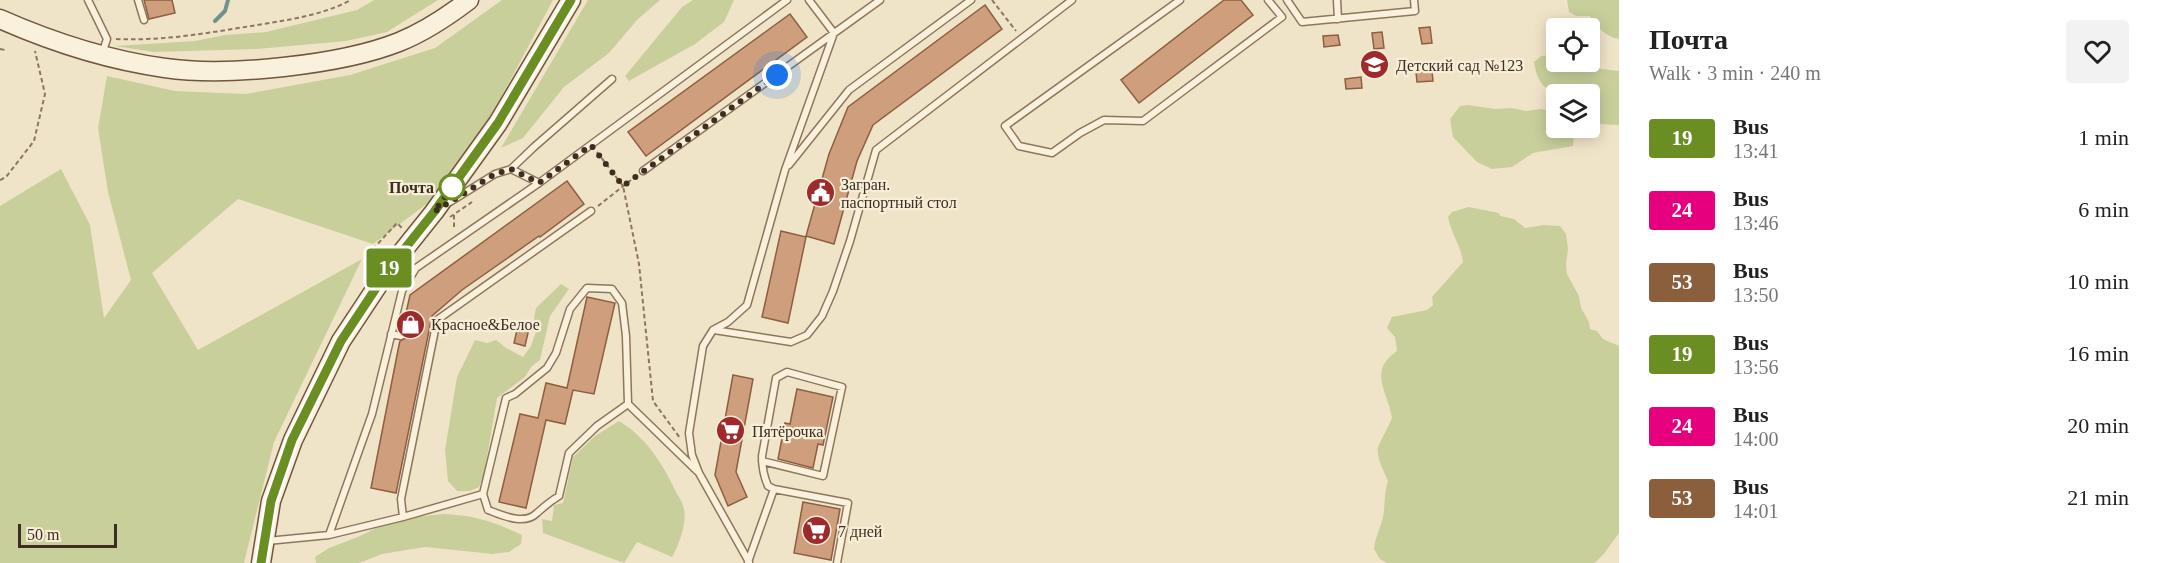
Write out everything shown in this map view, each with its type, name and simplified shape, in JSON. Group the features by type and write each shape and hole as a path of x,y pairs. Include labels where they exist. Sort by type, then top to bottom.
{"street":[{"path":"0,18 35,34 105,47 158,67 239,70 293,65 346,56 398,42 428,27 469,0"},
{"path":"261,563 271,501 292,440 341,341 390,267 434,212 498,123 571,0"}],"lane":[{"path":"88,0 105,47"},
{"path":"138,0 144,20"},
{"path":"329,535 372,414 402,291 416,268 539,183 787,0"},
{"path":"809,0 834,33"},
{"path":"643,171 880,0"},
{"path":"785,170 849,90 971,0"},
{"path":"714,330 791,342 807,335 822,316 833,291 850,242 876,150 1072,0"},
{"path":"1180,0 1005,126 1019,146 1052,153 1080,133 1104,120 1143,121 1282,17 1268,0"},
{"path":"1287,0 1302,22 1415,11 1414,0"},
{"path":"1337,0 1338,18"},
{"path":"748,562 699,473 692,455 689,433 704,346 714,330 728,322 747,305 756,280 785,170 834,33"},
{"path":"434,212 495,174 511,169 612,80"},
{"path":"511,169 539,183"},
{"path":"403,517 401,499 429,341 437,320 591,211"},
{"path":"628,404 597,426 569,453 560,496 543,506 536,515 519,520 488,510 483,494 506,398 515,394 546,368 556,353 570,309 587,288 612,289 622,303 626,336 628,404 699,473"},
{"path":"392,334 401,336"},
{"path":"762,461 823,476 842,387 787,372 776,378 763,442 762,461 768,486 774,489 848,503 837,563"},
{"path":"748,562 774,489"},
{"path":"266,541 329,535 483,494"},
{"path":"748,562 756,563"}],"path":[{"path":"105,47 262,24 329,10 351,0"},
{"path":"992,0 1022,38"},
{"path":"0,180 6,177 34,141 45,94 32,43 35,34"},
{"path":"0,49 4,50"},
{"path":"591,145 623,186 639,264 652,400 692,455"},
{"path":"591,211 643,171"},
{"path":"454,214 454,242"}],"green space":[{"path":"374,0 438,0 387,32 346,41 257,49 154,52 115,46 195,41 225,35 266,32 357,10"},
{"path":"502,0 553,0 488,122 432,200 373,244 238,199 152,273 198,350 362,259 274,442 244,563 0,563 0,206 61,169 90,225 104,318 131,280 108,192 98,128 107,76 175,91 246,94 350,75 435,48"},
{"path":"588,0 660,0 637,20 609,53 564,87 523,138 501,148"},
{"path":"693,0 734,0 724,22 695,44 629,81 625,76 682,7"},
{"path":"1567,0 1619,0 1619,39 1600,29 1600,18 1576,16 1569,12"},
{"path":"1541,56 1546,56 1546,72 1600,72 1600,68 1619,71 1619,125 1600,124 1600,84 1546,84 1546,88 1537,74 1534,62"},
{"path":"1460,106 1512,108 1526,111 1546,110 1546,138 1574,138 1573,146 1533,153 1512,167 1492,169 1477,162 1453,137 1450,119"},
{"path":"1469,207 1499,213 1500,216 1514,219 1525,228 1544,225 1560,226 1566,234 1567,274 1579,296 1581,308 1589,322 1590,329 1597,331 1603,339 1619,346 1619,533 1594,563 1387,563 1380,559 1374,549 1383,516 1388,481 1379,460 1378,448 1392,418 1381,374 1388,359 1397,351 1395,337 1387,328 1392,317 1427,310 1433,305 1432,297 1463,262 1448,217 1452,212"},
{"path":"561,284 569,289 550,316 540,360 531,367 525,377 497,398 484,475 479,487 470,491 457,491 448,481 445,450 457,377 475,340 487,343 496,340 523,357 531,346 537,329 534,318 536,308"},
{"path":"619,421 629,427 653,452 683,505 685,515 683,527 672,557 637,542 624,563 543,533 542,519 552,521 554,505 563,503 573,457 595,436"},
{"path":"444,514 466,516 502,526 522,535 521,544 509,552 493,554 425,547 382,554 359,563 316,563 315,557 329,548 394,519"}],"building":[{"path":"144,0 172,0 175,13 149,19"},
{"path":"1224,0 1241,0 1253,15 1139,103 1121,80"},
{"path":"985,5 1002,29 873,125 857,161 834,244 806,236 829,154 848,107"},
{"path":"790,14 807,37 646,156 628,132"},
{"path":"1430,27 1432,43 1422,44 1419,28"},
{"path":"1382,32 1384,48 1374,49 1372,33"},
{"path":"1338,35 1340,45 1324,47 1323,36"},
{"path":"1432,71 1433,81 1417,82 1416,72"},
{"path":"1361,77 1362,88 1346,89 1345,79"},
{"path":"567,181 584,204 462,290 432,316 396,493 371,488 399,345 400,341 406,338 406,334 402,331 410,295"},
{"path":"781,231 806,237 788,323 762,317"},
{"path":"587,297 615,303 594,394 573,390 565,424 546,420 526,508 499,502 520,414 538,418 546,383 567,388"},
{"path":"519,321 530,324 525,346 514,343"},
{"path":"733,375 753,379 736,472 747,497 728,506 715,475"},
{"path":"797,389 833,397 823,445 818,444 813,468 778,459 785,423 790,424"},
{"name":"7 дней","path":"803,502 840,509 831,560 794,553"}],"waterway":[{"path":"215,21 225,11 228,0"}],"bus line":[{"name":"19","path":"261,563 271,501 292,440 341,341 390,267 434,212 498,123 571,0"}],"place":[{"name":"Детский сад №123","path":"1375,65"},
{"name":"Почта","path":"452,187"},
{"name":"Загран. паспортный стол","path":"820,193"},
{"name":"Красное&Белое","path":"410,324"},
{"name":"Пятёрочка","path":"731,431"},
{"name":"7 дней","path":"817,531"}],"route":[{"path":"452,187 458,179 434,212 495,174 511,169 539,183 591,145 623,186 777,75"}]}
